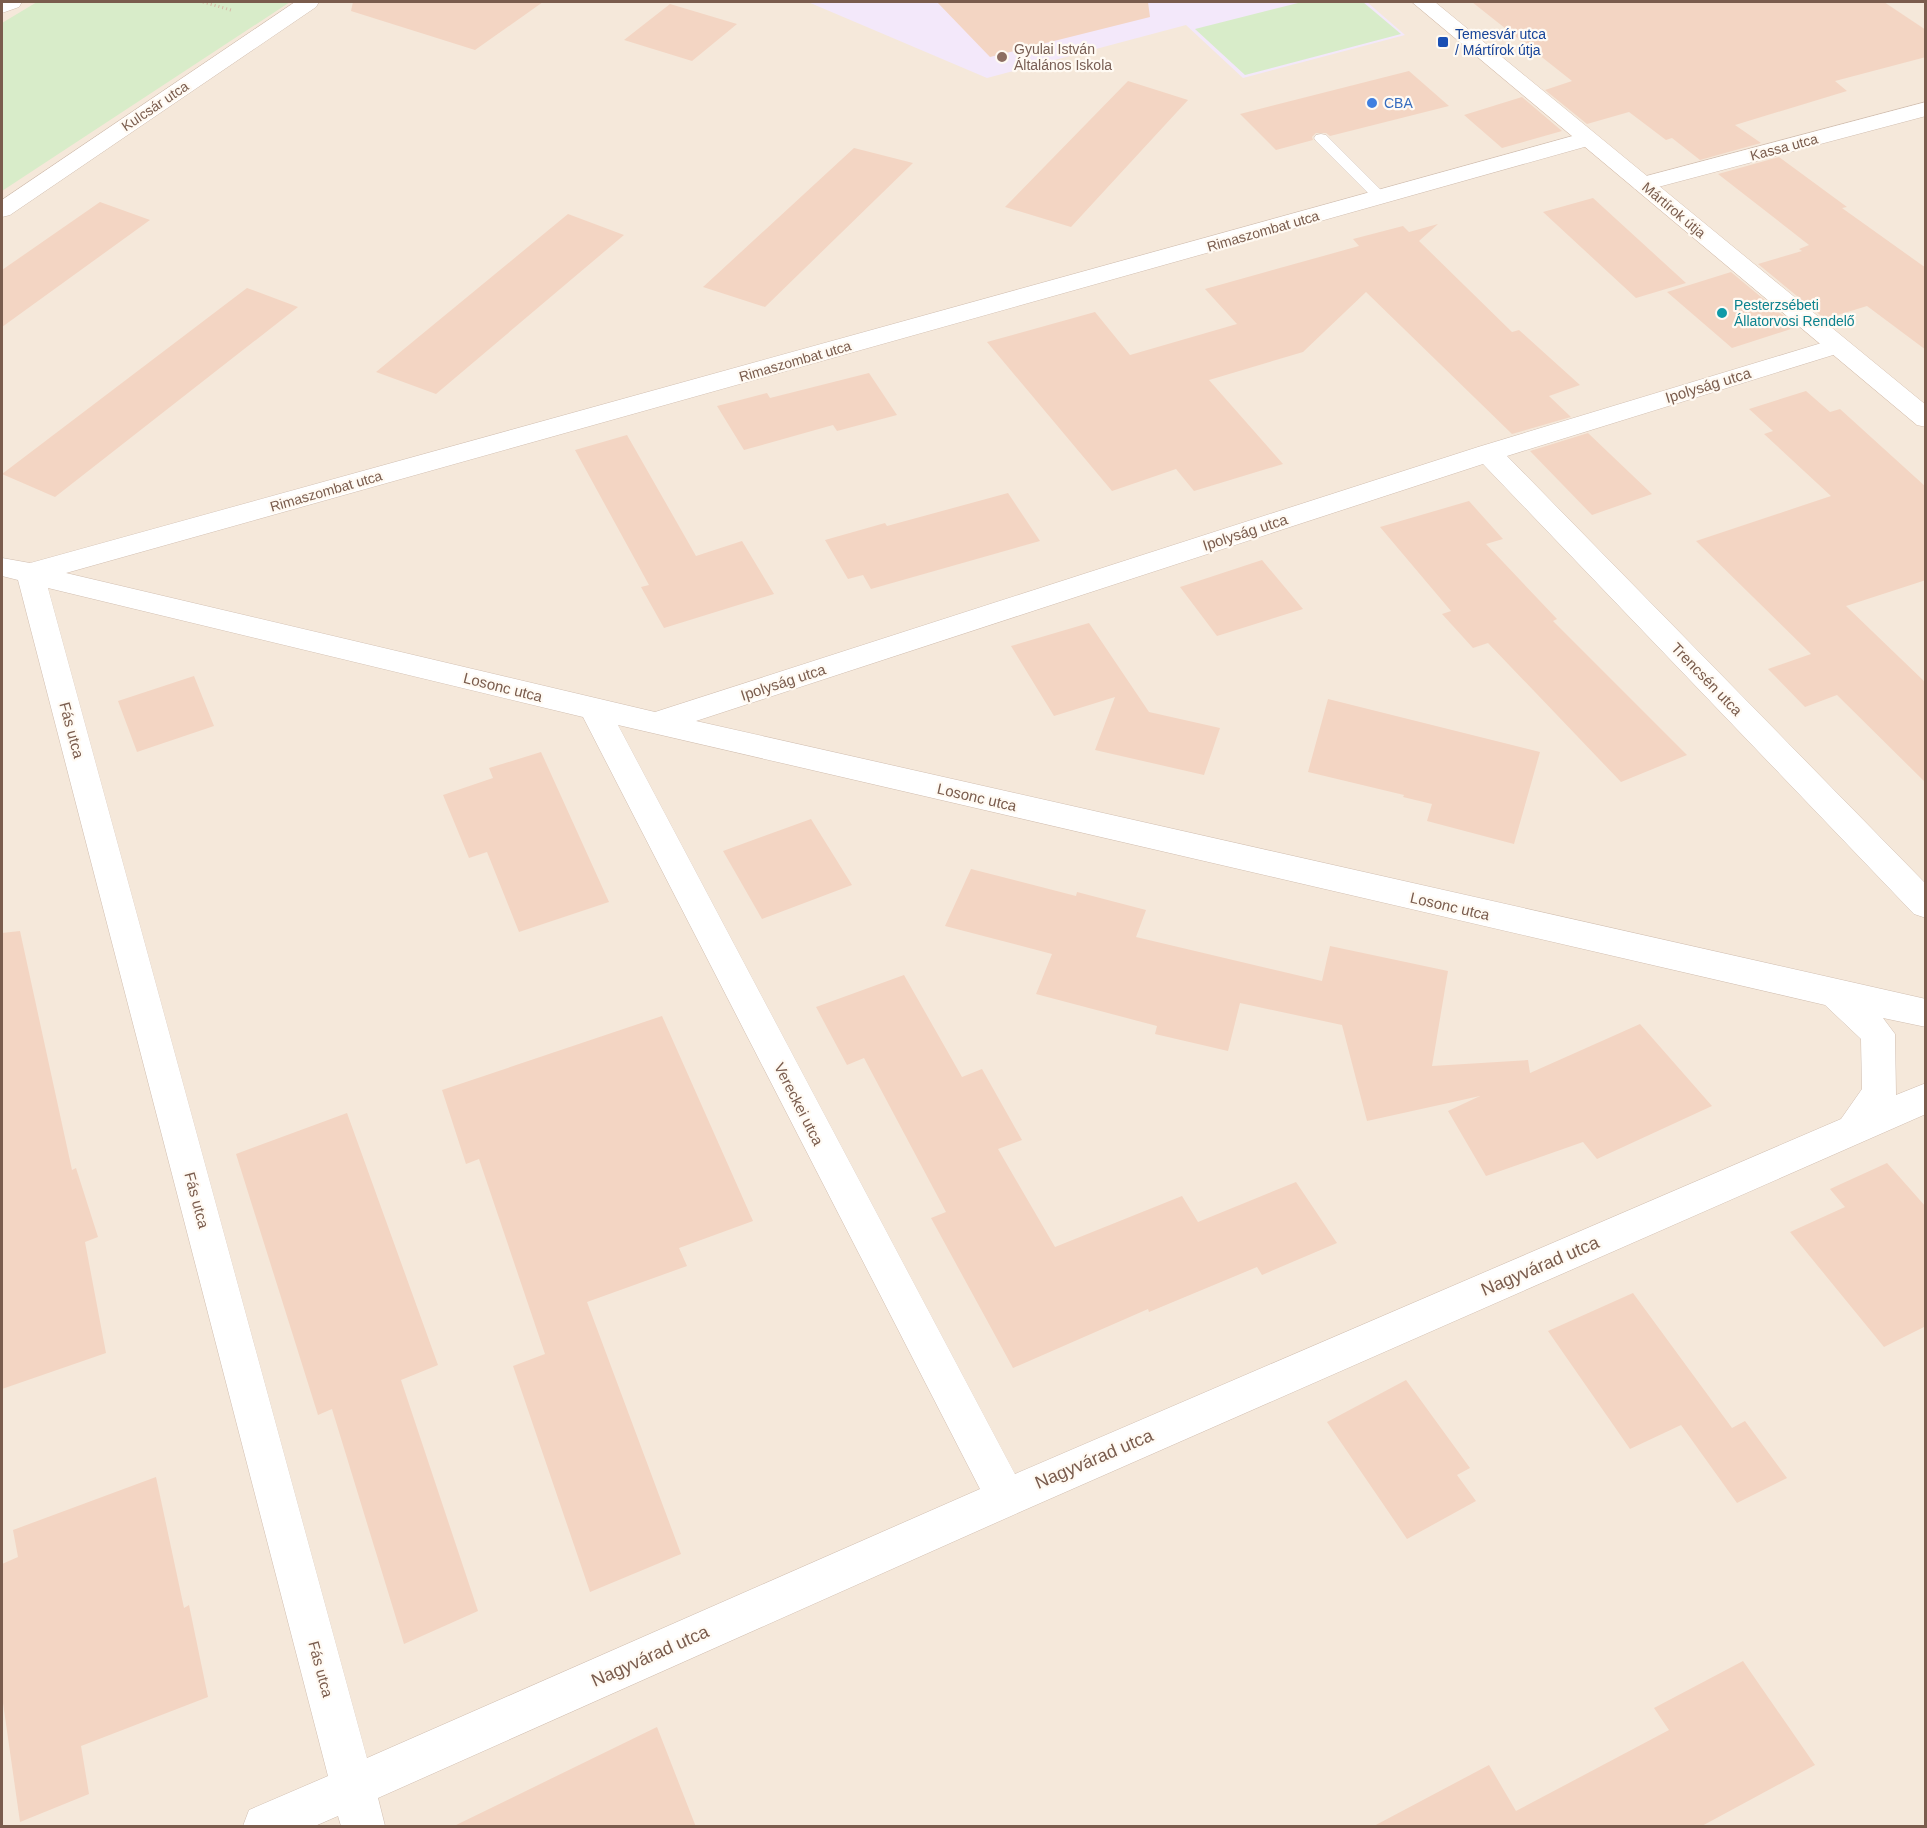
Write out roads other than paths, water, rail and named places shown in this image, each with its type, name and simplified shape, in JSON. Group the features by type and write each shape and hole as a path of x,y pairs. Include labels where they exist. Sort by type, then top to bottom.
{"street":[{"path":"2,7 11,2"},
{"name":"Kulcsár utca","path":"2,210 308,2"},
{"name":"Mártírok útja","path":"1423,2 1926,419"},
{"name":"Kassa utca","path":"1643,184 1926,109"},
{"name":"Rimaszombat utca","path":"11,574 1587,140"},
{"name":"Ipolyság utca","path":"656,723 1488,453 1837,346"},
{"name":"Trencsén utca","path":"1488,453 1926,905"},
{"name":"Losonc utca","path":"11,574 1835,994 1926,1013"},
{"name":"Fás utca","path":"11,574 363,1827"},
{"name":"Vereckei utca","path":"594,709 1006,1498"},
{"path":"1835,994 1878,1034 1880,1092 1852,1130"},
{"name":"Nagyvárad utca","path":"265,1827 1006,1498 1926,1098"}],"lane":[{"path":"1321,138 1380,198"}],"place":[{"name":"Temesvár utca / Mártírok útja","path":"1443,42"},
{"name":"Gyulai István Általános Iskola","path":"1002,57"},
{"name":"CBA","path":"1372,103"},
{"name":"Pesterzsébeti Állatorvosi Rendelő","path":"1722,313"}]}
